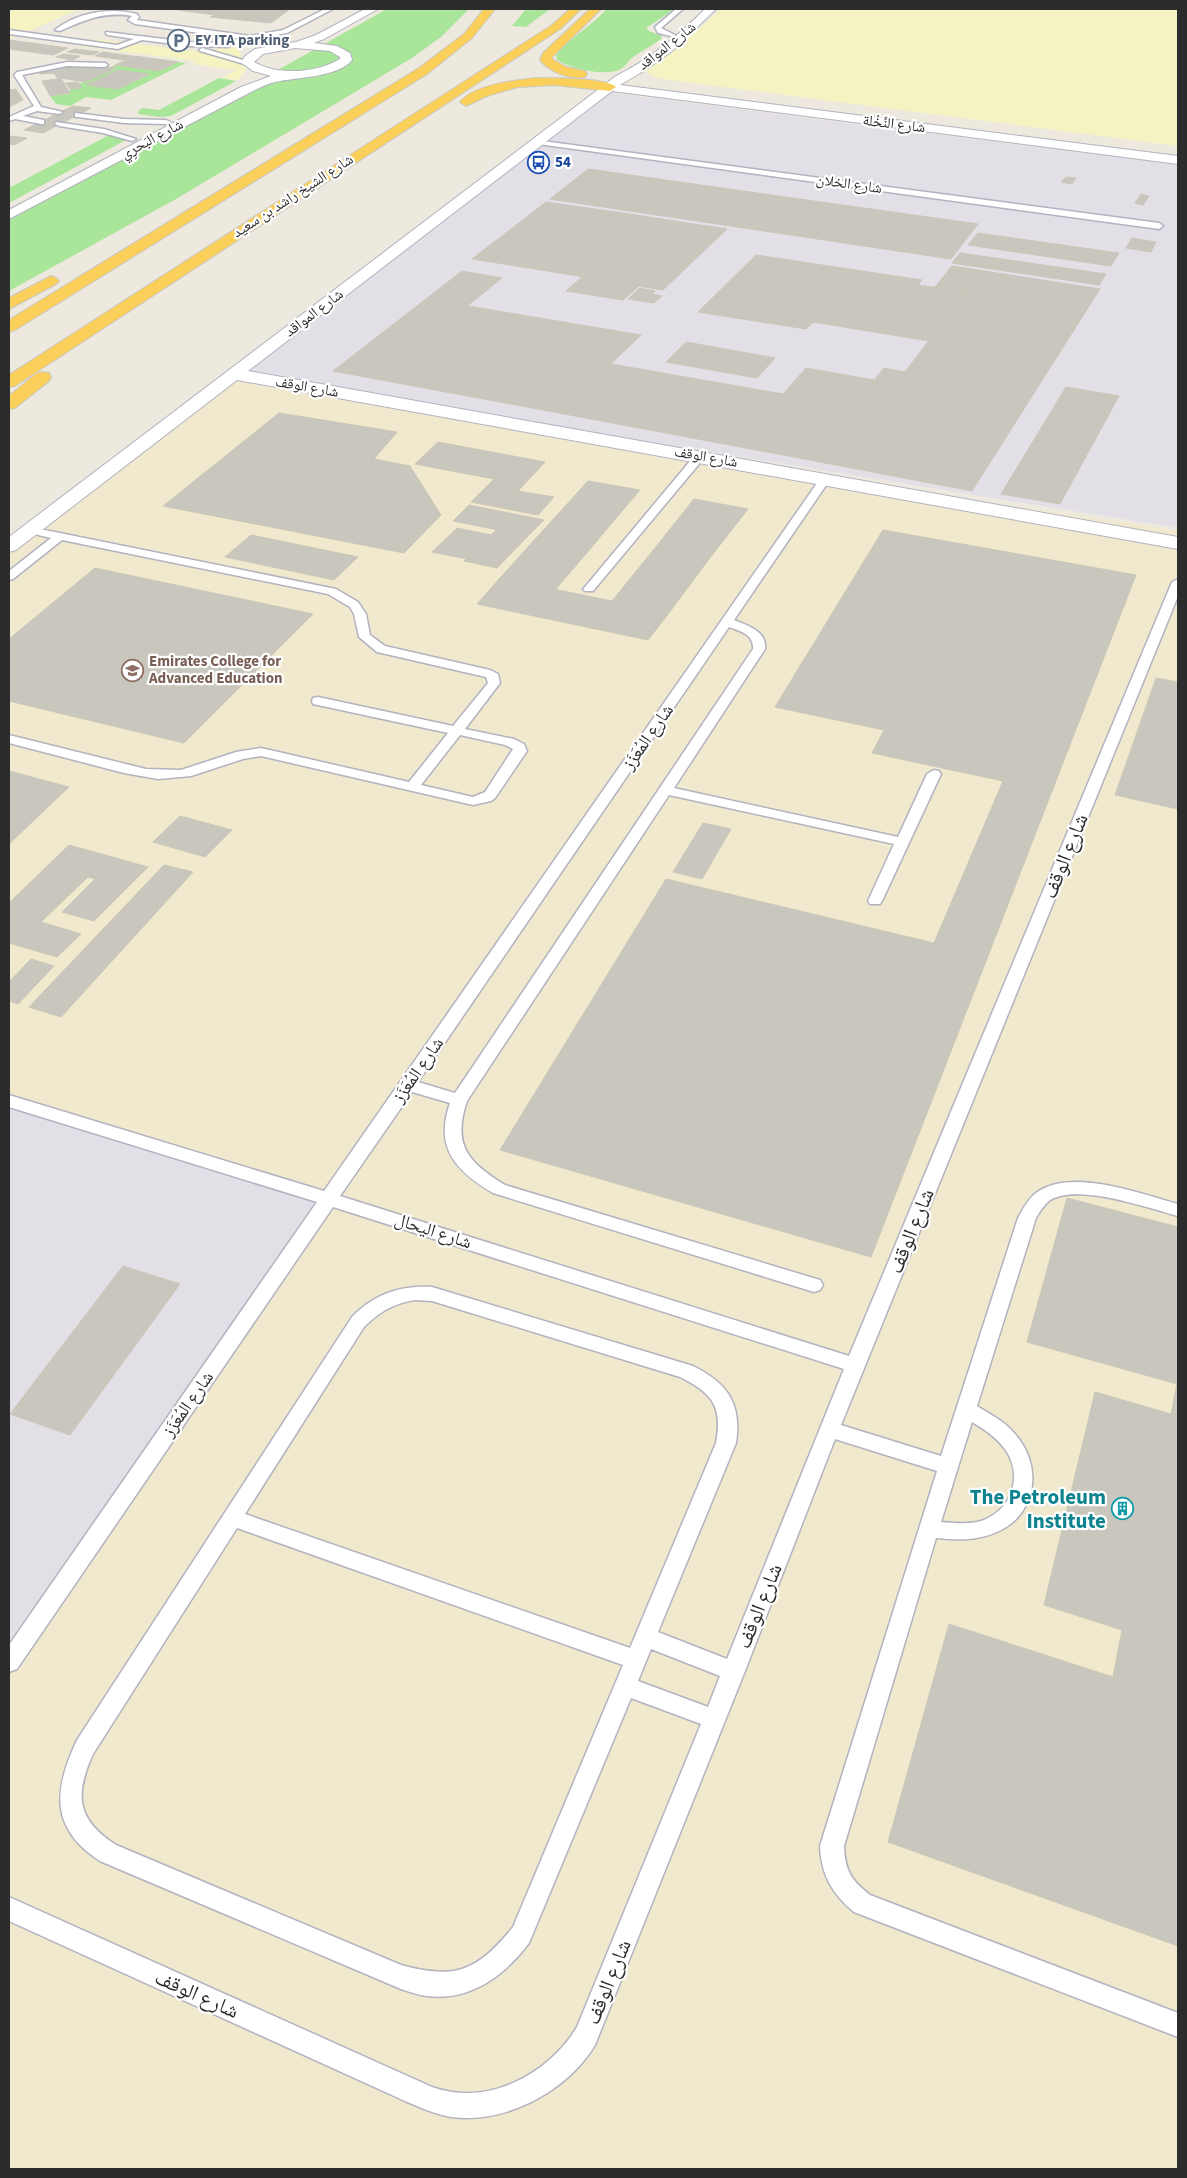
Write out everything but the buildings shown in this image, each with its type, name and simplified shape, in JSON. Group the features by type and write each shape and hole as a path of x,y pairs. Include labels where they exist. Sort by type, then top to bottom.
{"highway":[{"path":"9,327 423,71 468,36 490,9"},
{"name":"شارع الشيخ راشد بن سعيد","path":"9,382 314,182 556,27 576,9"},
{"path":"596,9 551,50 546,60 551,65 570,73 615,83"},
{"path":"454,111 488,90 522,82 615,83"},
{"path":"95,257 286,155"},
{"path":"314,182 334,178 364,167"},
{"path":"9,304 61,276"},
{"path":"9,404 62,360 108,316"}],"street":[{"path":"289,45 320,37 371,9"},
{"name":"شارع المواقد","path":"615,83 625,71 673,36 703,9"},
{"name":"شارع المواقد","path":"9,546 615,83 635,72 690,29 711,9"},
{"path":"289,45 322,46 342,44 352,31 386,12"},
{"path":"250,65 272,72 299,73 329,69 340,65 346,60 342,44"},
{"name":"شارع البَحرِي","path":"9,214 58,181 132,139 237,84 247,76 250,65 248,59 259,51 289,45"},
{"name":"شارع البَحرِي","path":"9,214 245,90 268,80 299,73"},
{"name":"شارع النَّخْلة","path":"615,83 1178,150"},
{"name":"شارع النَّخْلة","path":"615,83 1178,160"},
{"name":"شارع الوقف","path":"234,374 826,478 1178,543"}],"lane":[{"path":"58,30 97,13 110,12 135,15 136,17 131,20 135,22 250,38 285,32 330,9"},
{"path":"673,36 660,32 657,28 680,9"},
{"path":"9,32 118,48 141,38"},
{"path":"108,34 189,44 236,45"},
{"path":"189,44 250,65"},
{"path":"249,46 289,45"},
{"path":"36,108 37,105 19,81 18,74 23,70 79,64 105,65"},
{"path":"12,118 36,108 59,112"},
{"path":"78,115 124,121 166,122"},
{"path":"12,118 41,122"},
{"path":"59,124 132,139"},
{"name":"شارع الخلان","path":"538,142 1159,226"},
{"path":"589,589 700,456"},
{"name":"شارع المُعَزَز","path":"9,1662 826,478"},
{"path":"30,530 332,592 354,605 360,614 365,637 381,648 486,672 494,677 494,683 412,787"},
{"path":"9,578 60,536"},
{"name":"شارع الوقف","path":"9,1910 414,2092 444,2103 476,2105 508,2098 537,2086 563,2065 584,2040 734,1671 855,1365 1178,582"},
{"path":"728,622 759,638 759,649 459,1100 452,1116 451,1132 455,1149 464,1165 474,1174 499,1189 814,1285"},
{"path":"9,739 146,774 181,774 216,765 236,755 261,752 466,800 480,800 490,795 519,755 519,747 515,744 458,730 318,701"},
{"path":"875,901 934,774"},
{"path":"665,790 903,842"},
{"path":"408,1085 459,1100"},
{"name":"شارع اليحال","path":"9,1101 329,1199 855,1365"},
{"path":"1178,1210 1098,1190 1081,1188 1064,1189 1046,1194 1035,1204 1027,1218 948,1466 832,1846 832,1862 837,1878 848,1892 862,1904 1178,2025"},
{"path":"432,1294 686,1371 701,1378 714,1388 723,1400 729,1414 730,1428 726,1443 645,1637 521,1935 504,1957 482,1974 456,1983 427,1984 401,1977 108,1854 88,1839 74,1820 69,1796 74,1770 85,1747 358,1322 368,1311 398,1295 432,1294"},
{"path":"929,1529 971,1531 990,1526 1006,1518 1017,1505 1024,1490 1025,1474 1021,1458 1012,1443 999,1430 966,1409"},
{"path":"830,1429 948,1466"},
{"path":"232,1518 636,1660"},
{"path":"645,1637 734,1671"},
{"path":"625,1686 714,1719"}],"shaded area":[{"path":"603,92 1178,165 1178,528 234,374"},
{"path":"234,374 826,478 1178,531 1178,2169 9,2169 9,1660 329,1199 9,1101 9,546"},
{"path":"9,1092 329,1199 9,1660"}],"green space":[{"path":"387,9 469,9 441,37 412,58 176,199 9,291 9,220"},
{"path":"526,9 550,9 526,27 512,26"},
{"path":"607,9 675,9 646,28 662,36 661,39 632,58 621,69 606,72 588,71 557,60 556,55"},
{"path":"178,62 186,63 111,100 86,97 70,106 56,104 50,96 69,94 70,89 81,88 79,84 115,69 110,68 115,65 159,71","holes":["118,70 148,75 118,89 87,85"]},
{"path":"219,78 236,81 171,116 160,117 138,114 139,110 143,108 159,110"},
{"path":"111,134 124,136 126,140 9,203 9,188"}],"sand":[{"path":"9,9 79,9 13,38 9,37"},
{"path":"721,9 1178,9 1178,146 670,80 654,77 643,69 705,24"},
{"path":"95,39 210,53 230,43 237,44 246,70 238,80 222,78 236,70 192,64 196,61 79,46"}],"place":[{"name":"EY ITA parking","path":"179,40"},
{"name":"54","path":"539,162"},
{"name":"Emirates College for Advanced Education","path":"133,670"},
{"name":"The Petroleum Institute","path":"1122,1509"}]}
